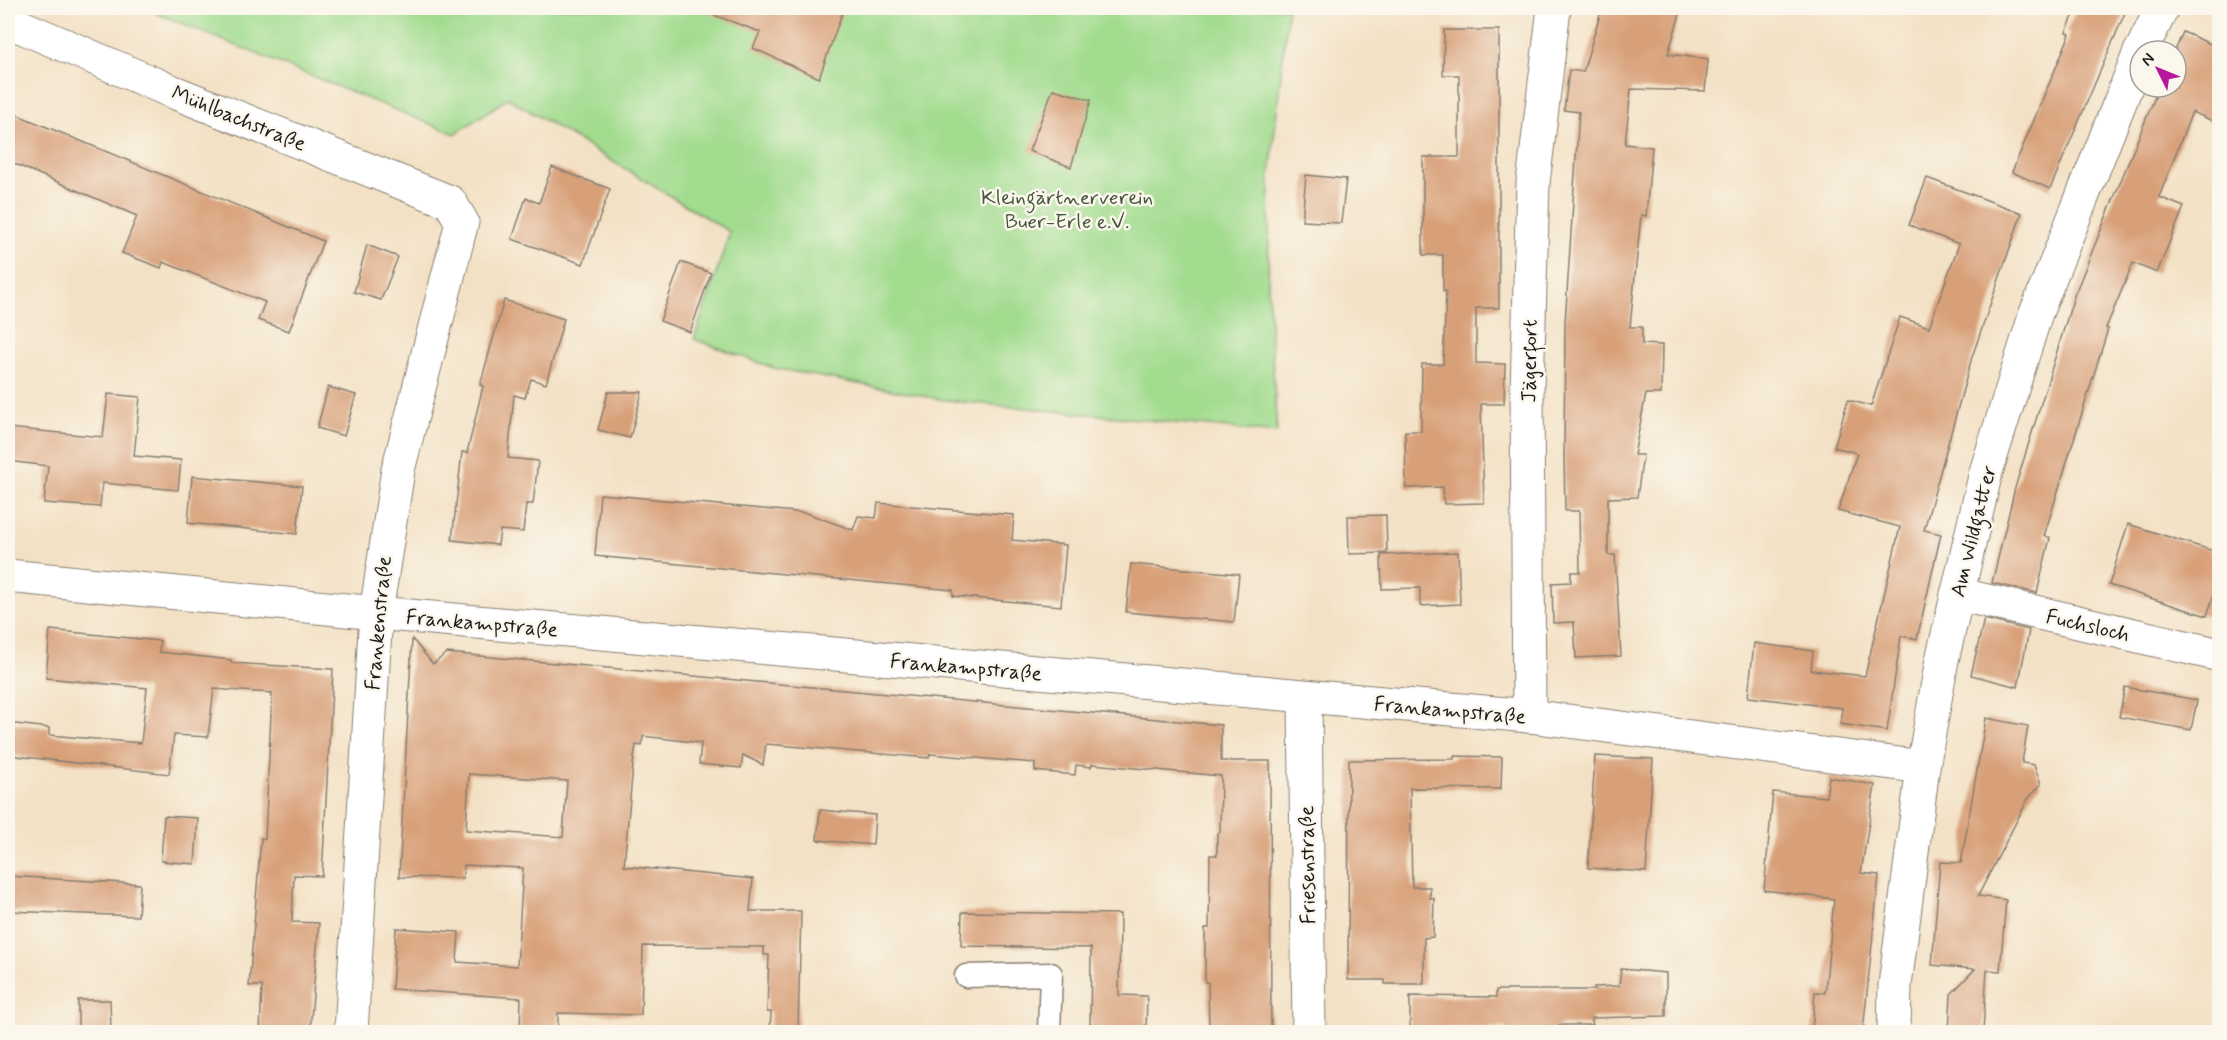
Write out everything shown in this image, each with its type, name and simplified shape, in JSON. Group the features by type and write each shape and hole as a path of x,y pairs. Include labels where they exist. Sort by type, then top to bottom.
{"street":[{"name":"Jägerfort","path":"1529,716 1527,389 1533,183 1554,8"},
{"name":"Am Wildgatter","path":"2146,39 2162,8"},
{"name":"Mühlbachstraße","path":"8,21 171,91 441,198 450,202 462,222"},
{"name":"Am Wildgatter","path":"1894,1032 1895,985 1923,767 1957,594 1986,472 2036,313 2128,82"},
{"name":"Frankenstraße","path":"351,1032 376,613 398,470 462,222"},
{"name":"Frankampstraße","path":"8,576 376,613 1305,698 1529,716 1923,767"},
{"name":"Fuchsloch","path":"1957,594 2220,656"},
{"name":"Friesenstraße","path":"1305,698 1309,1032"}],"lane":[{"path":"966,976 1052,974 1048,1032"}],"green space":[{"name":"Kleingärtnerverein Buer-Erle e.V.","path":"143,8 1288,8 1270,174 1268,290 1277,433 945,400 774,368 694,339 730,232 508,98 455,134"}],"building":[{"path":"703,8 844,8 819,78 753,48 760,32 703,11"},
{"path":"1602,8 1660,8 1680,14 1668,54 1708,59 1705,91 1631,89 1625,144 1652,147 1646,216 1641,215 1630,327 1642,327 1642,344 1662,345 1661,394 1646,394 1634,455 1643,455 1637,497 1608,498 1608,555 1615,555 1621,656 1576,658 1574,622 1553,623 1552,583 1571,582 1571,572 1580,572 1579,511 1565,511 1564,456 1565,323 1579,112 1564,110 1569,70 1583,72"},
{"path":"2077,8 2127,8 2050,189 2012,172 2070,34 2066,32"},
{"path":"1444,30 1499,30 1499,308 1476,308 1476,363 1505,364 1504,404 1481,404 1484,503 1444,504 1443,487 1406,488 1405,431 1421,431 1422,364 1443,364 1446,291 1443,291 1443,255 1423,255 1423,157 1459,157 1459,75 1443,75"},
{"path":"2183,32 2220,48 2220,124 2192,112 2159,197 2184,207 2157,273 2133,263 2106,328 2108,329 2044,536 2050,538 2037,593 1992,583 2015,488 2074,296 2154,99 2188,99 2188,39 2180,39"},
{"path":"1053,89 1091,100 1071,167 1029,151"},
{"path":"8,111 323,241 289,331 258,320 265,302 163,262 161,268 122,253 137,216 8,161"},
{"path":"552,167 610,189 583,264 512,239 526,198 539,203"},
{"path":"1306,175 1346,179 1341,223 1302,221"},
{"path":"1927,178 2022,213 1972,357 1924,530 1941,534 1917,639 1901,636 1887,731 1840,724 1842,708 1748,697 1754,643 1813,651 1811,670 1865,676 1900,527 1838,511 1857,453 1834,447 1848,400 1871,406 1900,317 1929,327 1959,244 1909,225"},
{"path":"367,245 398,257 381,300 354,292"},
{"path":"681,262 711,273 690,332 660,321"},
{"path":"504,300 564,319 546,384 531,379 525,398 514,395 508,458 538,461 533,504 526,504 523,532 500,530 498,545 452,540 462,452 467,453 483,386 480,385"},
{"path":"328,387 356,395 344,436 317,428"},
{"path":"608,392 642,392 630,438 598,430"},
{"path":"108,394 140,397 134,456 181,460 178,490 102,483 100,507 44,503 48,466 8,461 8,428 103,437"},
{"path":"192,476 302,486 297,534 188,523"},
{"path":"600,494 806,513 853,530 858,516 876,518 878,503 1014,515 1012,540 1066,545 1061,606 953,596 953,590 595,556"},
{"path":"1386,515 1387,553 1349,554 1348,516"},
{"path":"2128,524 2220,553 2220,575 2207,616 2109,585"},
{"path":"1458,552 1460,604 1420,606 1420,588 1382,589 1381,555"},
{"path":"1131,564 1239,574 1234,622 1126,612"},
{"path":"1984,619 2029,630 2018,687 1971,675"},
{"path":"50,630 160,641 159,652 231,660 231,663 333,669 322,876 294,875 292,922 319,923 310,1032 260,1032 262,986 249,986 261,838 265,839 272,693 214,689 208,737 174,735 169,774 8,755 8,723 49,728 49,735 141,743 147,688 46,678"},
{"path":"412,639 433,664 447,653 1221,725 1221,761 1270,761 1271,1032 1209,1032 1208,982 1205,982 1205,928 1209,928 1210,855 1217,855 1217,833 1220,832 1221,776 1092,764 1091,767 1076,765 1075,775 1035,771 1035,763 930,754 929,758 766,744 763,765 743,755 741,768 699,764 701,743 643,736 642,746 636,745 633,765 624,866 753,879 750,911 801,911 798,1032 770,1032 771,1012 767,1012 769,955 764,955 764,947 643,946 641,1015 558,1013 558,1032 520,1032 521,998 392,989 396,928 459,932 457,962 517,966 523,868 464,865 463,878 399,877","holes":["469,774 567,781 563,837 466,830"]},
{"path":"2125,687 2197,700 2191,730 2119,717"},
{"path":"1986,718 2028,726 2022,763 2034,765 2041,784 2028,799 1978,896 2006,900 2000,971 1987,970 1983,1032 1949,1032 1951,994 1975,969 1932,965 1940,862 1961,863"},
{"path":"1454,756 1502,757 1501,789 1410,788 1412,887 1430,887 1430,898 1434,898 1433,937 1424,938 1424,984 1385,984 1385,980 1348,980 1349,760 1454,759"},
{"path":"1595,756 1653,759 1646,872 1588,868"},
{"path":"1829,777 1875,785 1861,873 1879,875 1863,1032 1812,1032 1815,992 1825,993 1834,899 1764,890 1773,792 1826,797"},
{"path":"820,810 875,815 873,845 817,840"},
{"path":"164,816 198,818 195,864 161,861"},
{"path":"8,876 140,884 138,916 8,911"},
{"path":"962,912 1120,914 1119,995 1147,996 1146,1032 1090,1032 1091,948 961,946"},
{"path":"1621,969 1666,973 1666,1016 1591,1018 1593,1025 1559,1025 1559,1032 1507,1032 1507,1028 1448,1028 1448,1032 1410,1032 1410,996 1496,997 1496,990 1595,990 1594,987 1619,986"},
{"path":"78,1000 110,1000 111,1032 78,1032"}]}
